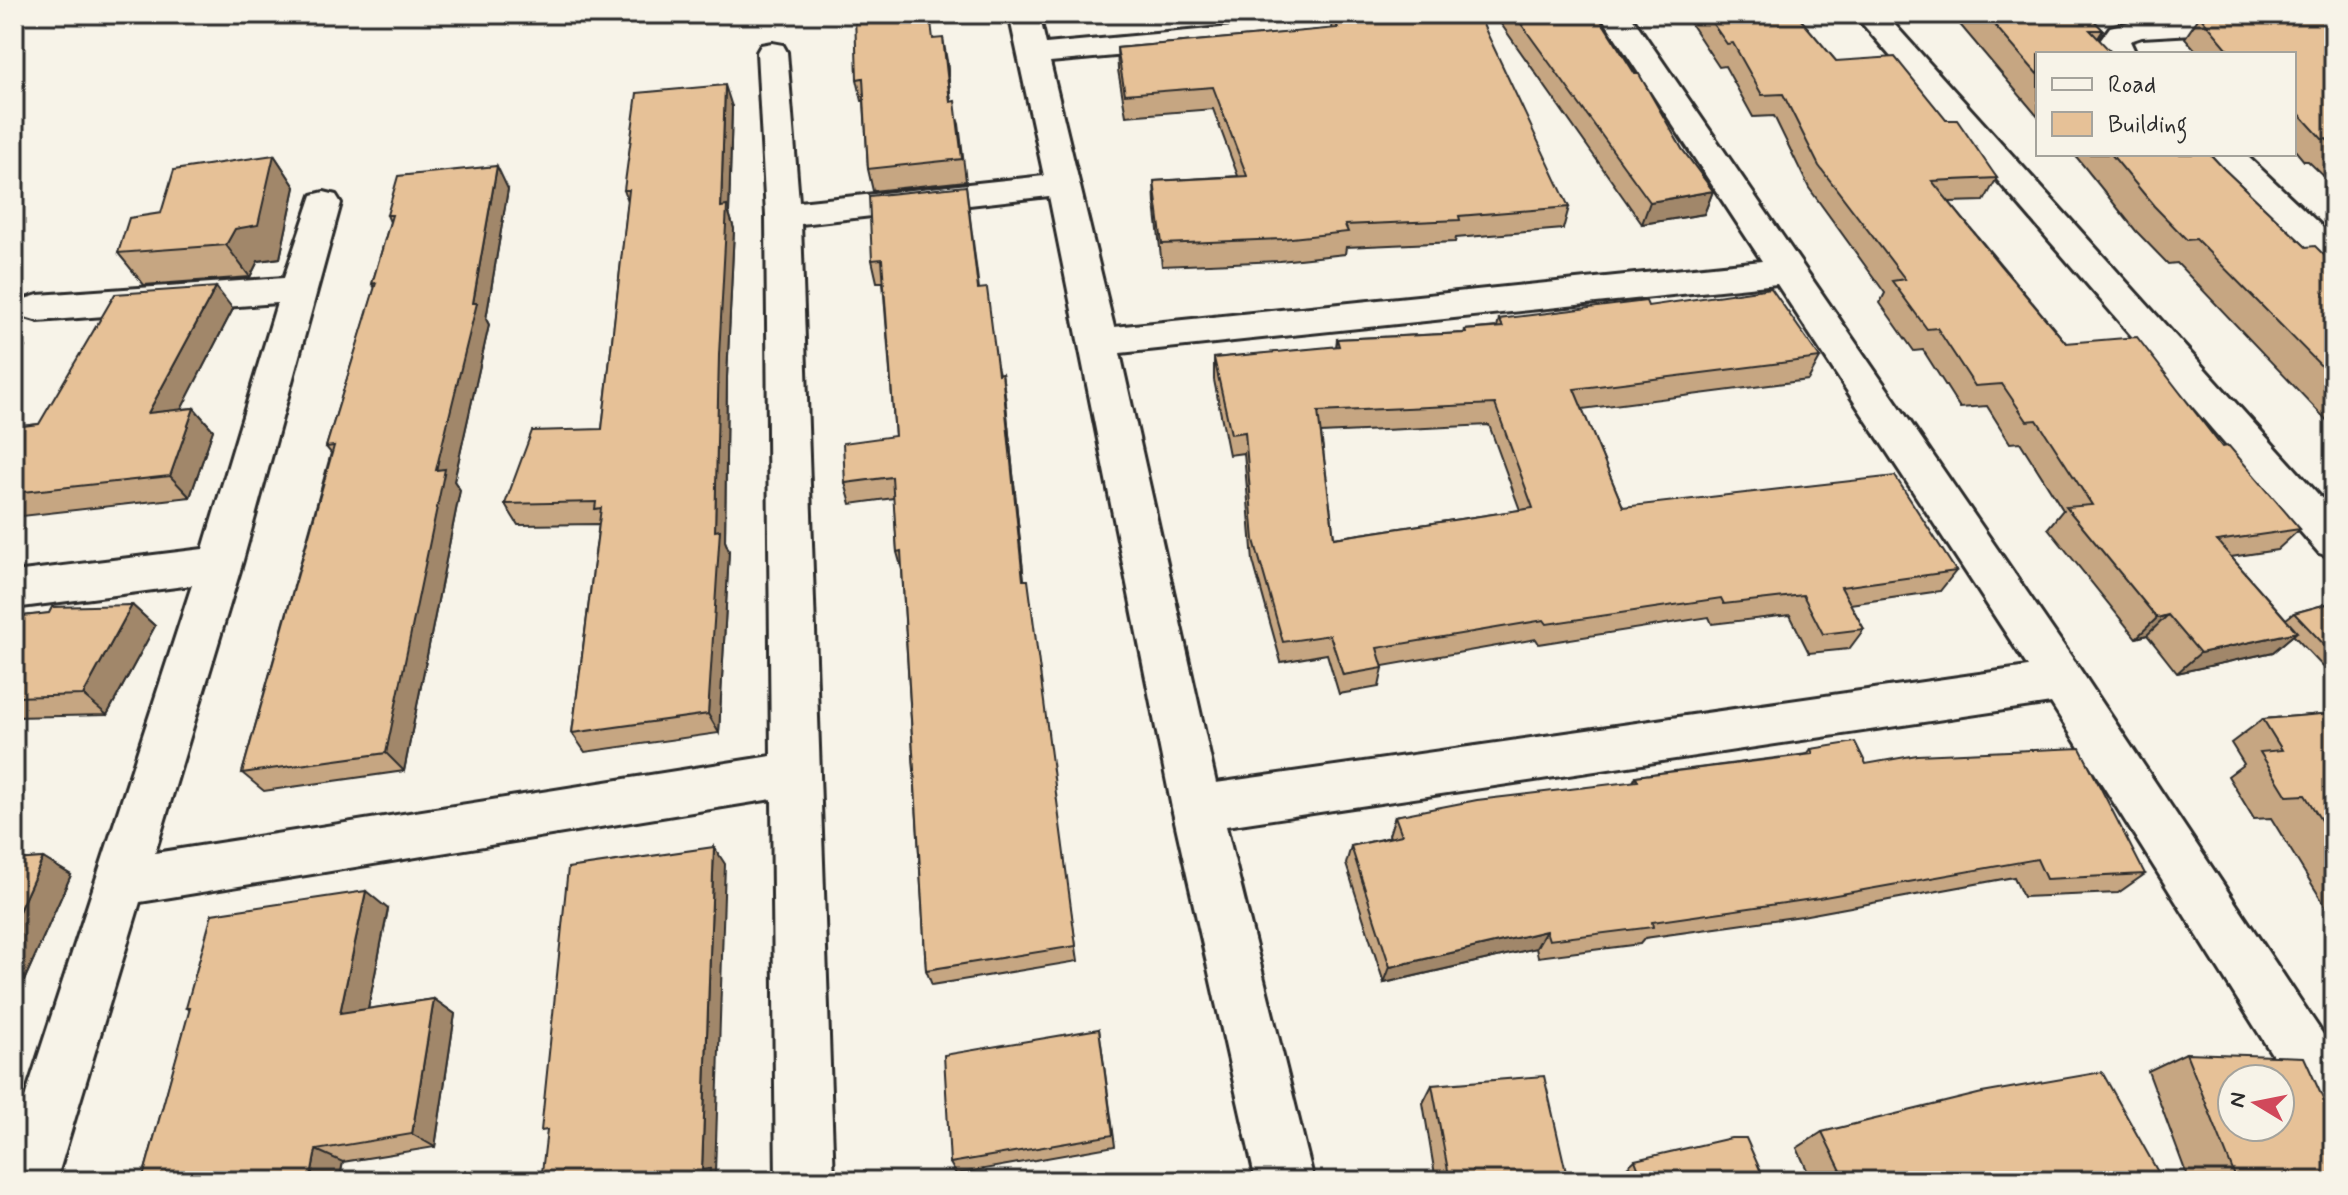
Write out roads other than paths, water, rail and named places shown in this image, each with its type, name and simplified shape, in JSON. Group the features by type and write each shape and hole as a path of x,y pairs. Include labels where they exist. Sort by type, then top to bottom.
{"street":[{"path":"1285,1181 1197,808 1099,342 1029,34 1472,14"},
{"path":"1615,14 2063,682 2334,1101"},
{"path":"1869,14 2334,541"},
{"path":"2120,52 2115,41 2121,33 2142,28 2334,17"},
{"path":"772,52 783,215 805,1181"},
{"path":"2228,156 2334,258"},
{"path":"783,215 1064,184"},
{"path":"27,1181 35,1090 119,882 220,564 324,203"},
{"path":"1099,342 1785,271"},
{"path":"38,308 299,289"},
{"path":"14,590 220,564"},
{"path":"1197,808 2063,682"},
{"path":"119,882 796,774"}]}
